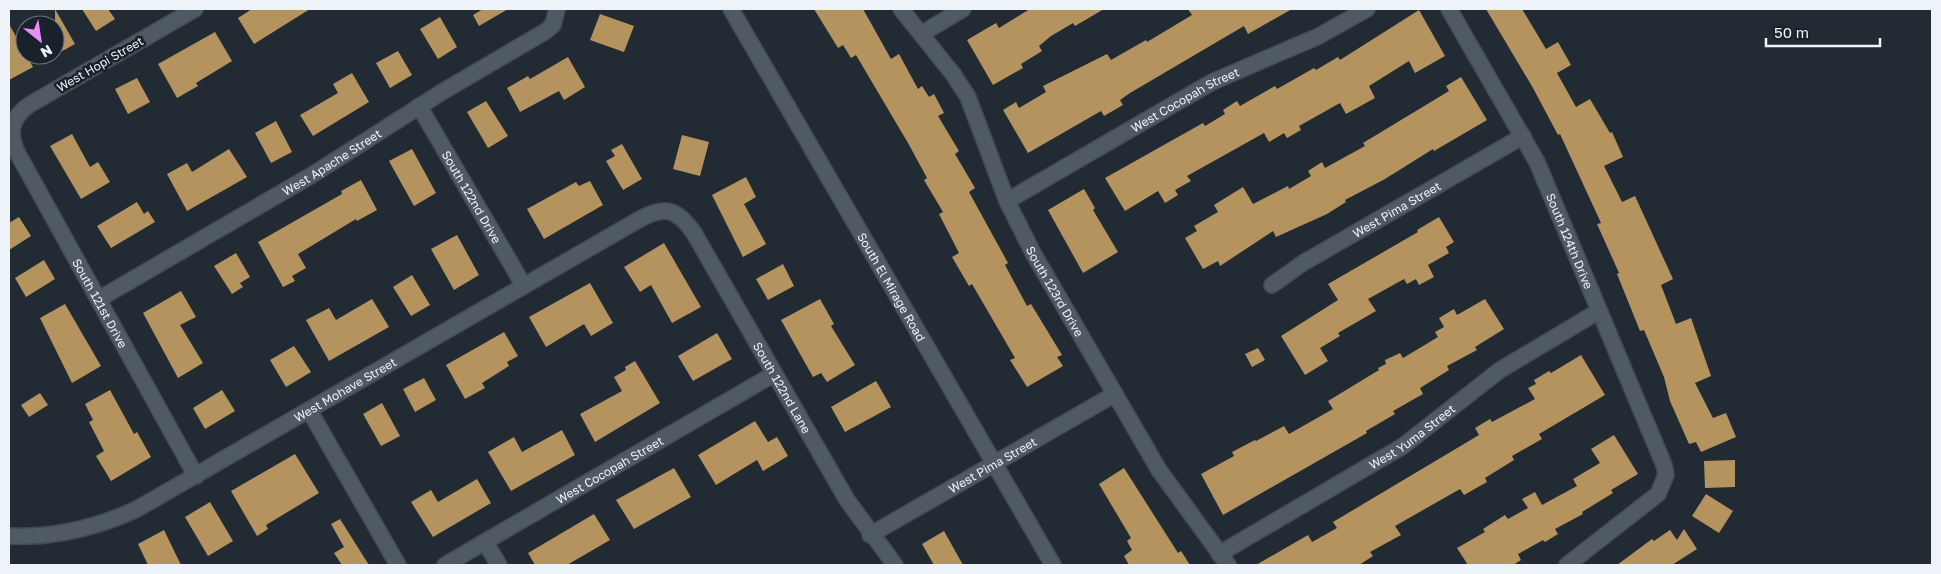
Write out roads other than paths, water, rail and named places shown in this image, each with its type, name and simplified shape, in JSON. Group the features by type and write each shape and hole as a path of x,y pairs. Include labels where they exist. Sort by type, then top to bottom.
{"street":[{"name":"West Hopi Street","path":"11,126 15,118 29,106 195,9"},
{"name":"South El Mirage Road","path":"731,9 1052,565"},
{"name":"South 123rd Drive","path":"901,9 968,97 1007,201 1032,253 1163,476 1223,560"},
{"path":"921,34 963,9"},
{"name":"West Cocopah Street","path":"1007,201 1212,82 1319,36 1367,9"},
{"name":"South 124th Drive","path":"1449,9 1523,136 1542,174 1664,465 1666,476 1663,485 1651,501 1567,565"},
{"name":"West Apache Street","path":"99,299 312,175 419,106 546,31 557,13"},
{"name":"South 122nd Drive","path":"419,106 524,286"},
{"name":"South 121st Drive","path":"11,126 11,136 18,154 196,476"},
{"name":"West Pima Street","path":"1272,285 1302,263 1523,136"},
{"name":"West Mohave Street","path":"9,536 62,533 101,524 137,509 650,214 660,210 671,210"},
{"name":"South 122nd Lane","path":"671,210 694,232 847,500 870,535 894,565"},
{"name":"West Yuma Street","path":"1223,560 1403,446 1510,362 1599,311"},
{"name":"West Cocopah Street","path":"445,565 774,374"},
{"name":"West Pima Street","path":"870,535 1115,394"},
{"path":"308,410 398,565"},
{"path":"485,542 499,565"}]}
